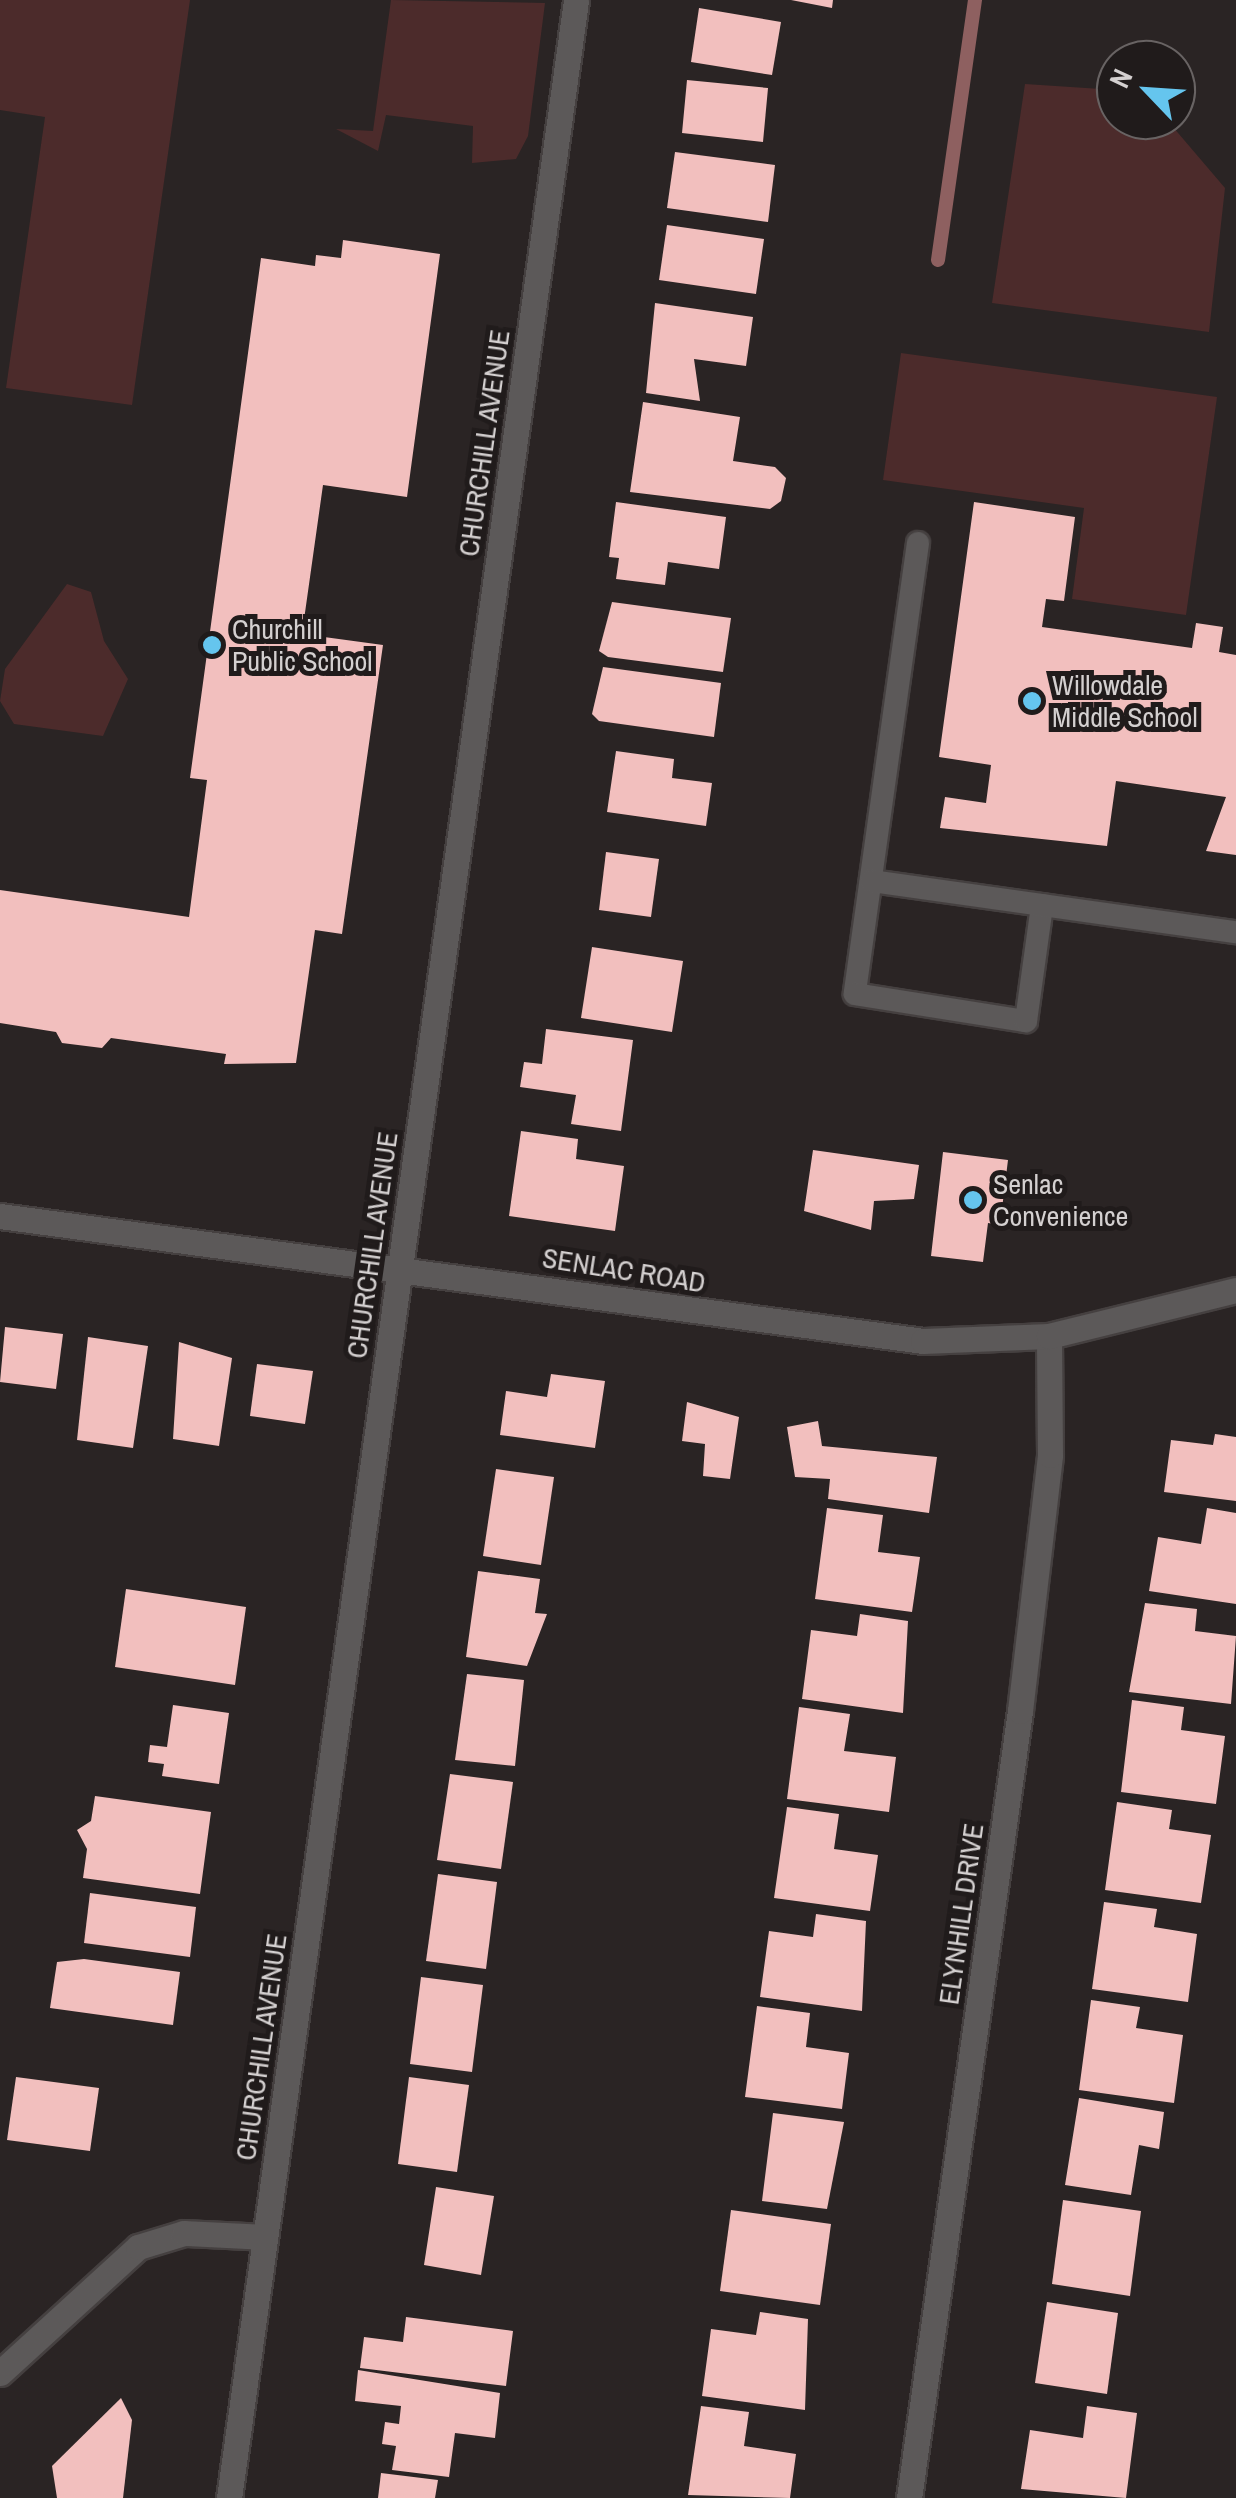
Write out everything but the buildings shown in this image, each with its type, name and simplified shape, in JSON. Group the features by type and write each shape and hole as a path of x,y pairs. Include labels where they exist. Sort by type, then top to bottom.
{"street":[{"name":"CHURCHILL AVENUE","path":"229,2498 576,0"},
{"name":"SENLAC ROAD","path":"0,1216 400,1266 924,1340 1049,1336 1236,1290"},
{"name":"ELYNHILL DRIVE","path":"909,2498 1020,1711 1050,1454 1049,1336"},
{"path":"0,2373 138,2247 210,2230 265,2238"}],"lane":[{"path":"918,543 855,994 1026,1021 1042,905"},
{"path":"871,881 1236,932"}],"shaded area":[{"path":"0,0 190,0 132,405 6,388 45,117 0,110"},
{"path":"391,0 545,3 528,136 516,159 472,163 473,126 386,115 378,151 336,129 373,131"},
{"path":"1025,84 1096,89 1096,140 1184,140 1225,188 1209,332 992,303"},
{"path":"901,353 1217,397 1186,615 1072,599 1084,508 883,480"},
{"path":"67,584 91,592 104,641 128,679 103,736 14,724 0,701 5,669"}],"waterway":[{"path":"938,260 975,0"}],"place":[{"name":"Churchill Public School","path":"212,645"},
{"name":"Willowdale Middle School","path":"1032,701"},
{"name":"Senlac Convenience","path":"973,1200"}]}
